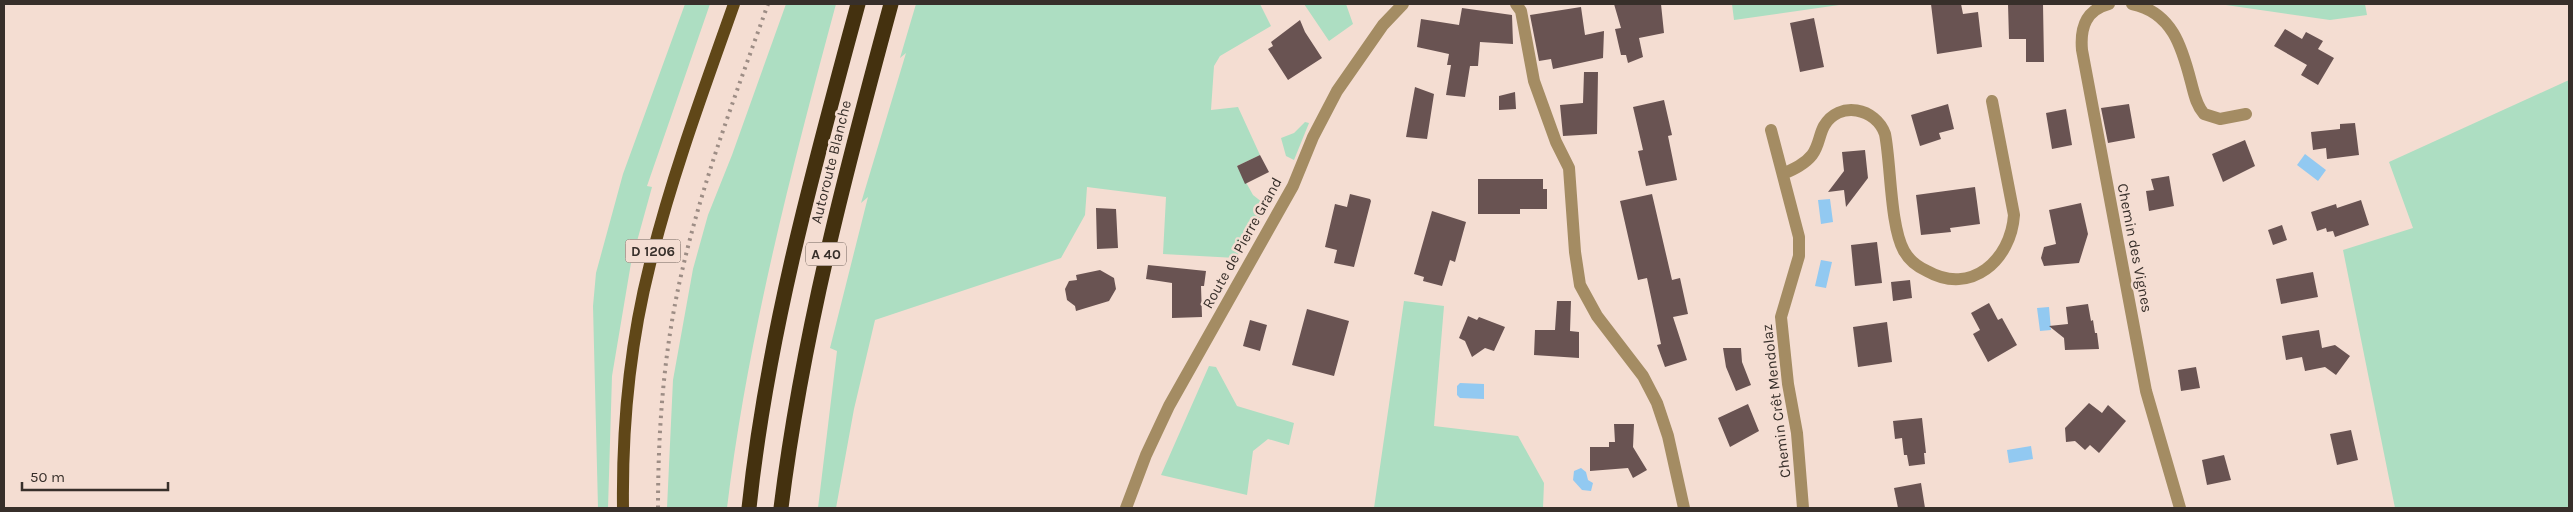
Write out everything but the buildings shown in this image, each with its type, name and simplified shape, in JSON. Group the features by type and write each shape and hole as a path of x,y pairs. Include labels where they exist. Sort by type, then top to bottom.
{"highway":[{"name":"Autoroute Blanche","path":"749,508 757,445 786,284 858,4"},
{"name":"Autoroute Blanche","path":"781,508 791,437 816,298 861,114 891,4"}],"main road":[{"name":"D 1206","path":"623,508 623,460 630,379 649,264 671,188 734,4"}],"street":[{"name":"Route de Pierre Grand","path":"1126,508 1146,455 1169,406 1293,186 1313,137 1336,91 1383,25 1403,4"},
{"name":"Chemin des Vignes","path":"2109,4 2094,11 2083,24 2082,50 2146,391 2180,508"},
{"path":"2132,4 2155,13 2173,31 2183,50 2195,100 2204,114 2216,119 2246,114"},
{"path":"1518,5 1534,81 1556,142 1569,168 1575,252 1580,285 1597,316 1643,376 1657,403 1668,436 1684,508"},
{"path":"1783,174 1799,166 1813,153 1824,126 1831,118 1849,110 1870,114 1880,123 1885,134 1898,231 1906,254 1922,269 1937,276 1971,277 1985,270 1999,258 2010,242 2014,224 2014,215 1992,100"},
{"name":"Chemin Crêt Mendolaz","path":"1771,130 1798,227 1800,246 1782,317 1788,384 1797,433 1803,508"}],"green space":[{"path":"685,4 710,4 647,186 652,187 631,263 612,376 608,508 598,508 593,306 596,273 623,174"},
{"path":"786,4 836,4 772,254 747,380 727,508 667,508 673,380 693,269 708,215 732,155"},
{"path":"916,4 1260,4 1271,26 1220,56 1214,66 1211,110 1238,107 1260,155 1237,166 1253,195 1267,206 1236,258 1163,254 1166,197 1087,187 1085,215 1061,258 875,320 854,409 836,508 818,508 837,351 830,348 868,197 861,203 906,53 900,58"},
{"path":"1304,4 1346,4 1353,24 1329,41"},
{"path":"1732,4 1846,4 1734,20"},
{"path":"2219,4 2365,4 2367,15 2330,20"},
{"path":"2569,80 2569,508 2395,508 2343,250 2413,228 2389,162"},
{"path":"1305,122 1309,123 1294,160 1286,156 1281,138 1294,133"},
{"path":"1404,301 1444,306 1434,426 1518,436 1544,483 1543,508 1374,508"},
{"path":"1209,366 1216,367 1237,406 1294,423 1289,445 1268,439 1253,451 1247,495 1161,475"}],"water":[{"path":"2305,154 2326,170 2318,181 2297,165"},
{"path":"1830,199 1833,222 1821,224 1818,200"},
{"path":"1821,260 1832,262 1826,288 1815,286"},
{"path":"2049,307 2051,330 2040,331 2037,308"},
{"path":"1460,383 1484,384 1484,399 1460,398 1457,395 1457,386"},
{"path":"2031,446 2033,459 2009,463 2007,450"},
{"path":"1581,468 1586,472 1588,480 1593,483 1591,491 1582,490 1573,480 1574,471"}],"railway":[{"path":"658,508 659,447 663,387 676,297 691,233 711,167 768,4"}]}
